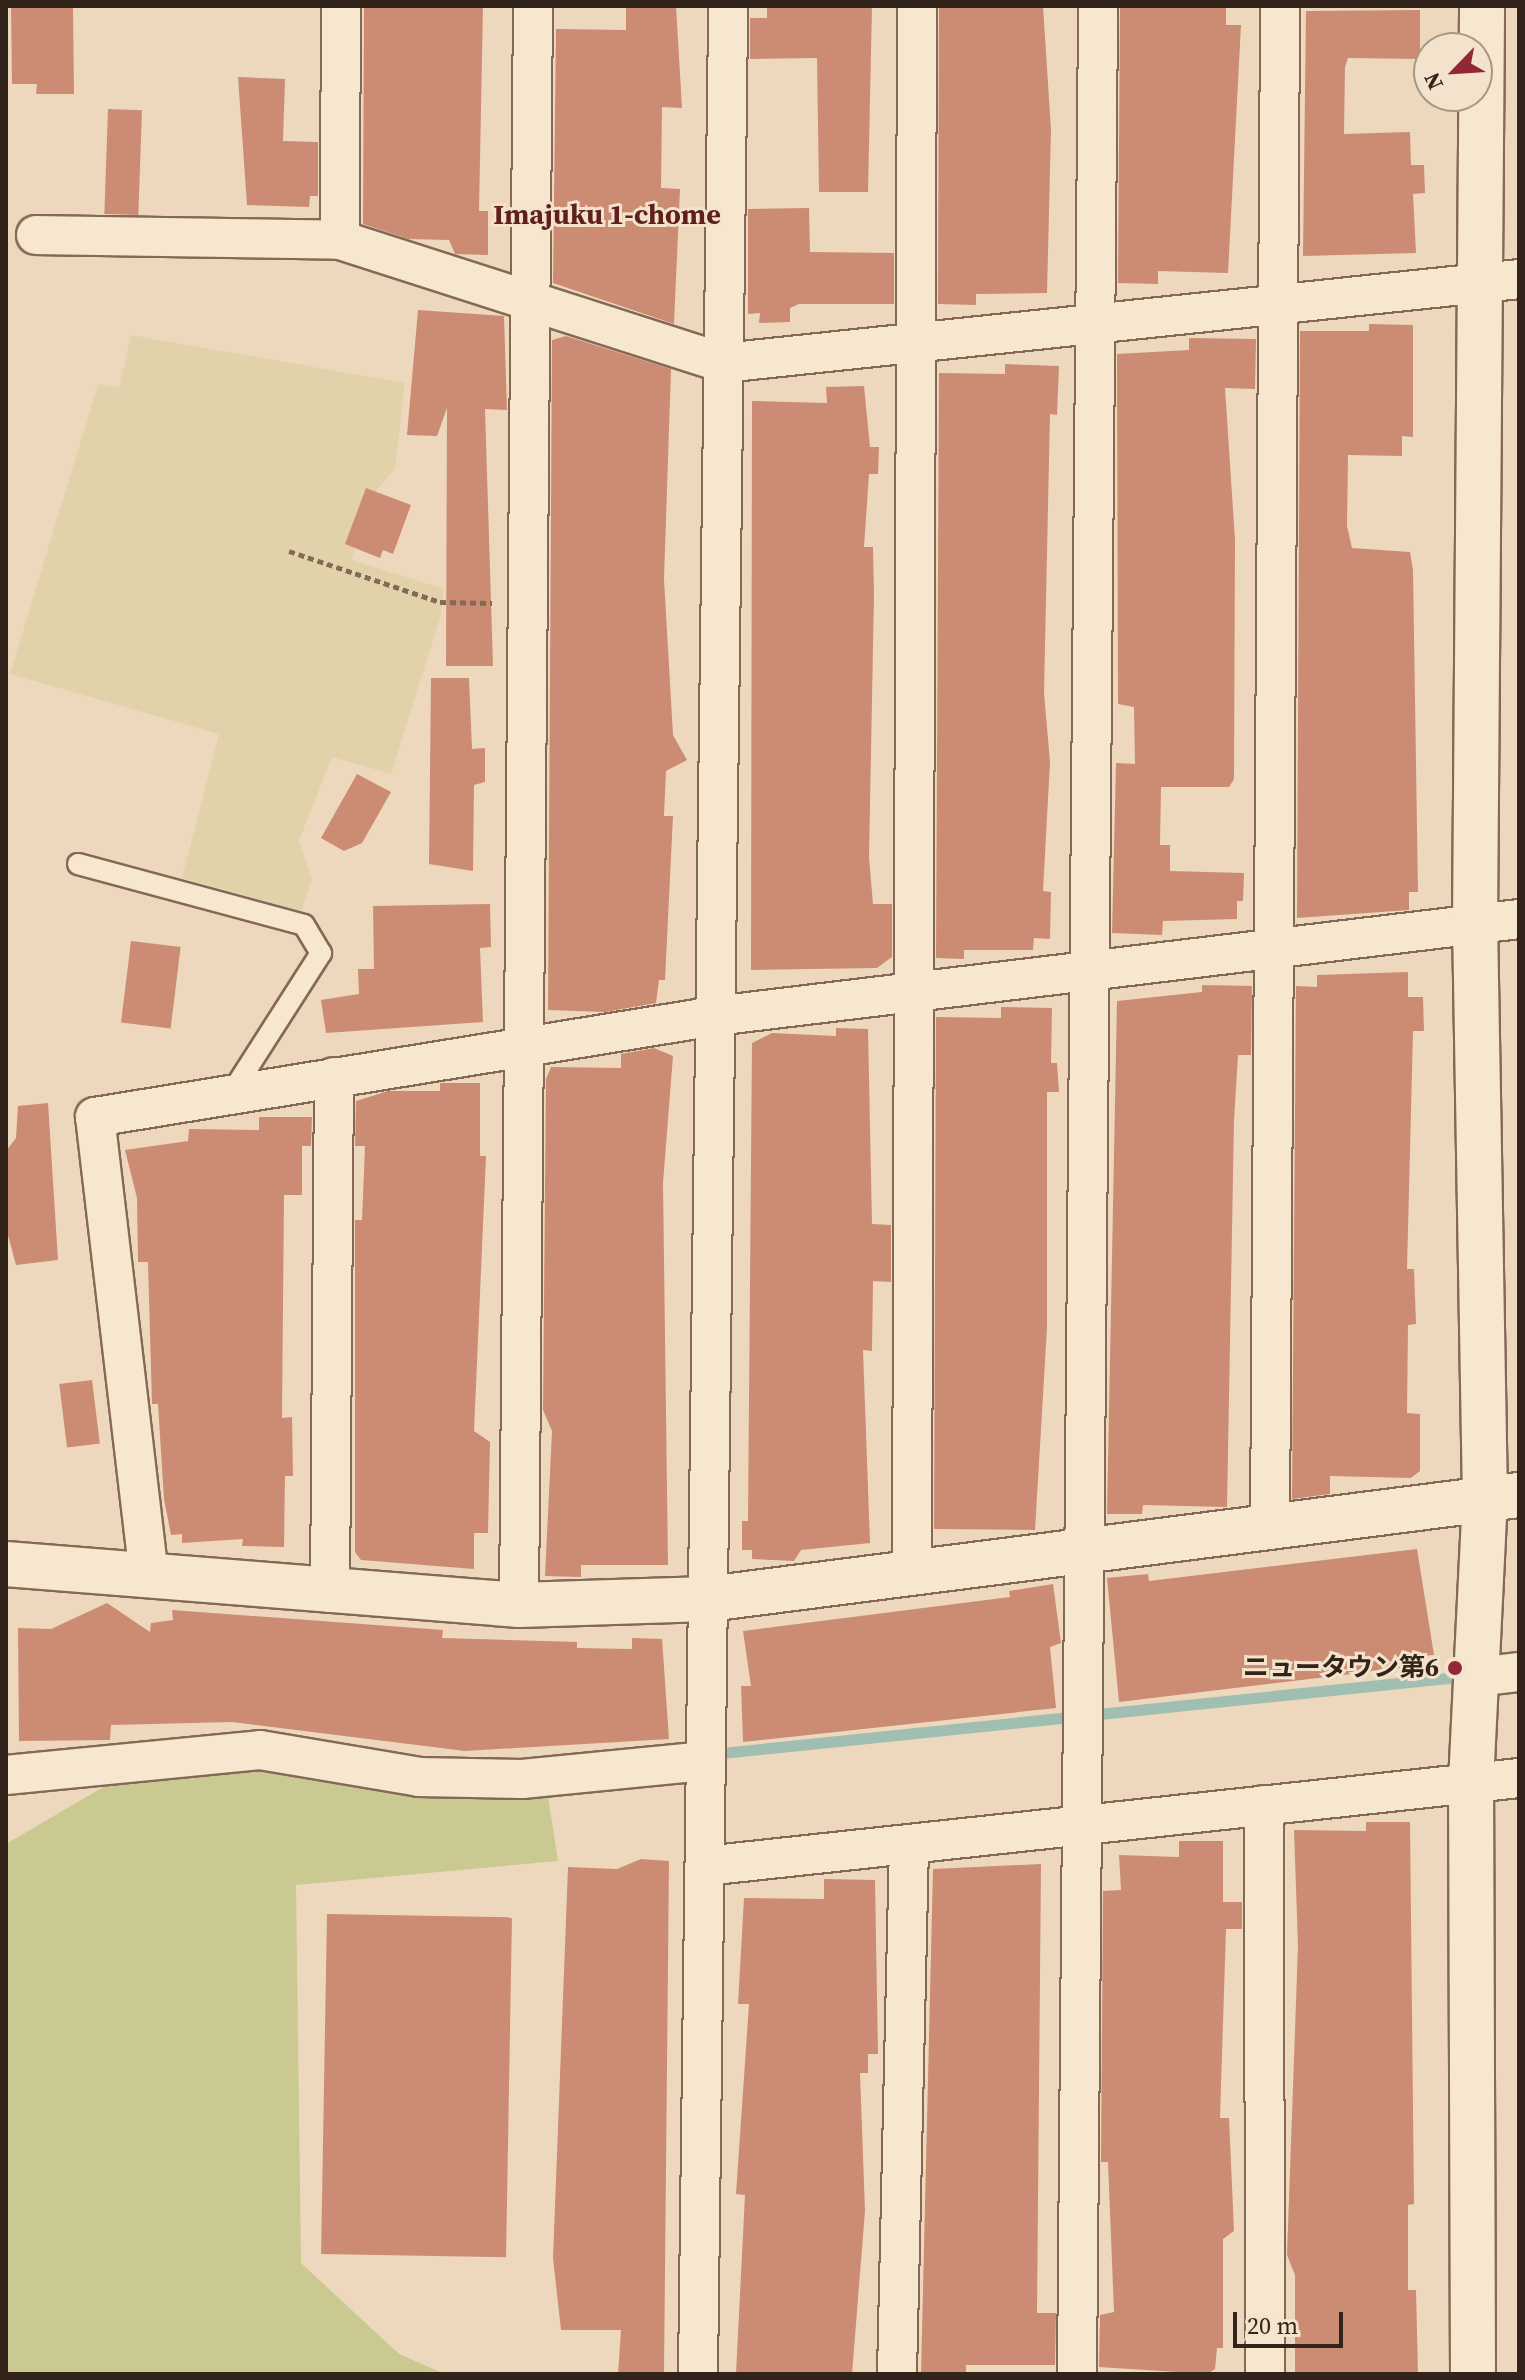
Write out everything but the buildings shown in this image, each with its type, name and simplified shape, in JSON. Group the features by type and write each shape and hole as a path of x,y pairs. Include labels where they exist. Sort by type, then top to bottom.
{"street":[{"path":"340,240 341,6"},
{"path":"519,1605 528,302 533,6"},
{"path":"698,2374 728,6"},
{"path":"912,1573 917,6"},
{"path":"1077,2374 1098,6"},
{"path":"1270,1528 1280,6"},
{"path":"1473,2374 1471,1783 1498,1674 1502,1497 1475,924 1502,279 1482,6"},
{"path":"36,235 340,240 723,363 1502,279"},
{"path":"149,1576 95,1117 715,1016 1274,951 1519,919"},
{"path":"330,1593 334,1077"},
{"path":"6,1564 330,1593 519,1605 708,1599 1502,1497"},
{"path":"6,1775 260,1750 419,1777 522,1779 706,1761"},
{"path":"705,1866 1519,1778"},
{"path":"1264,1805 1265,2374"},
{"path":"897,2374 909,1844"}],"lane":[{"path":"78,864 304,925 321,953 231,1094"}],"path":[{"path":"289,551 440,602 526,604"}],"shaded area":[{"path":"131,335 405,383 395,469 368,500 352,560 444,589 440,618 391,774 332,757 299,841 312,879 301,911 182,878 219,734 10,674 98,384 119,388"},
{"path":"265,1762 547,1790 558,1861 296,1885 301,2263 399,2354 445,2374 6,2374 6,1844 129,1772"}],"waterway":[{"path":"712,1754 1467,1676"}],"place":[{"name":"ニュータウン第6","path":"1455,1668"}],"district":[{"name":"Imajuku 1-chome","path":"607,214"}]}
